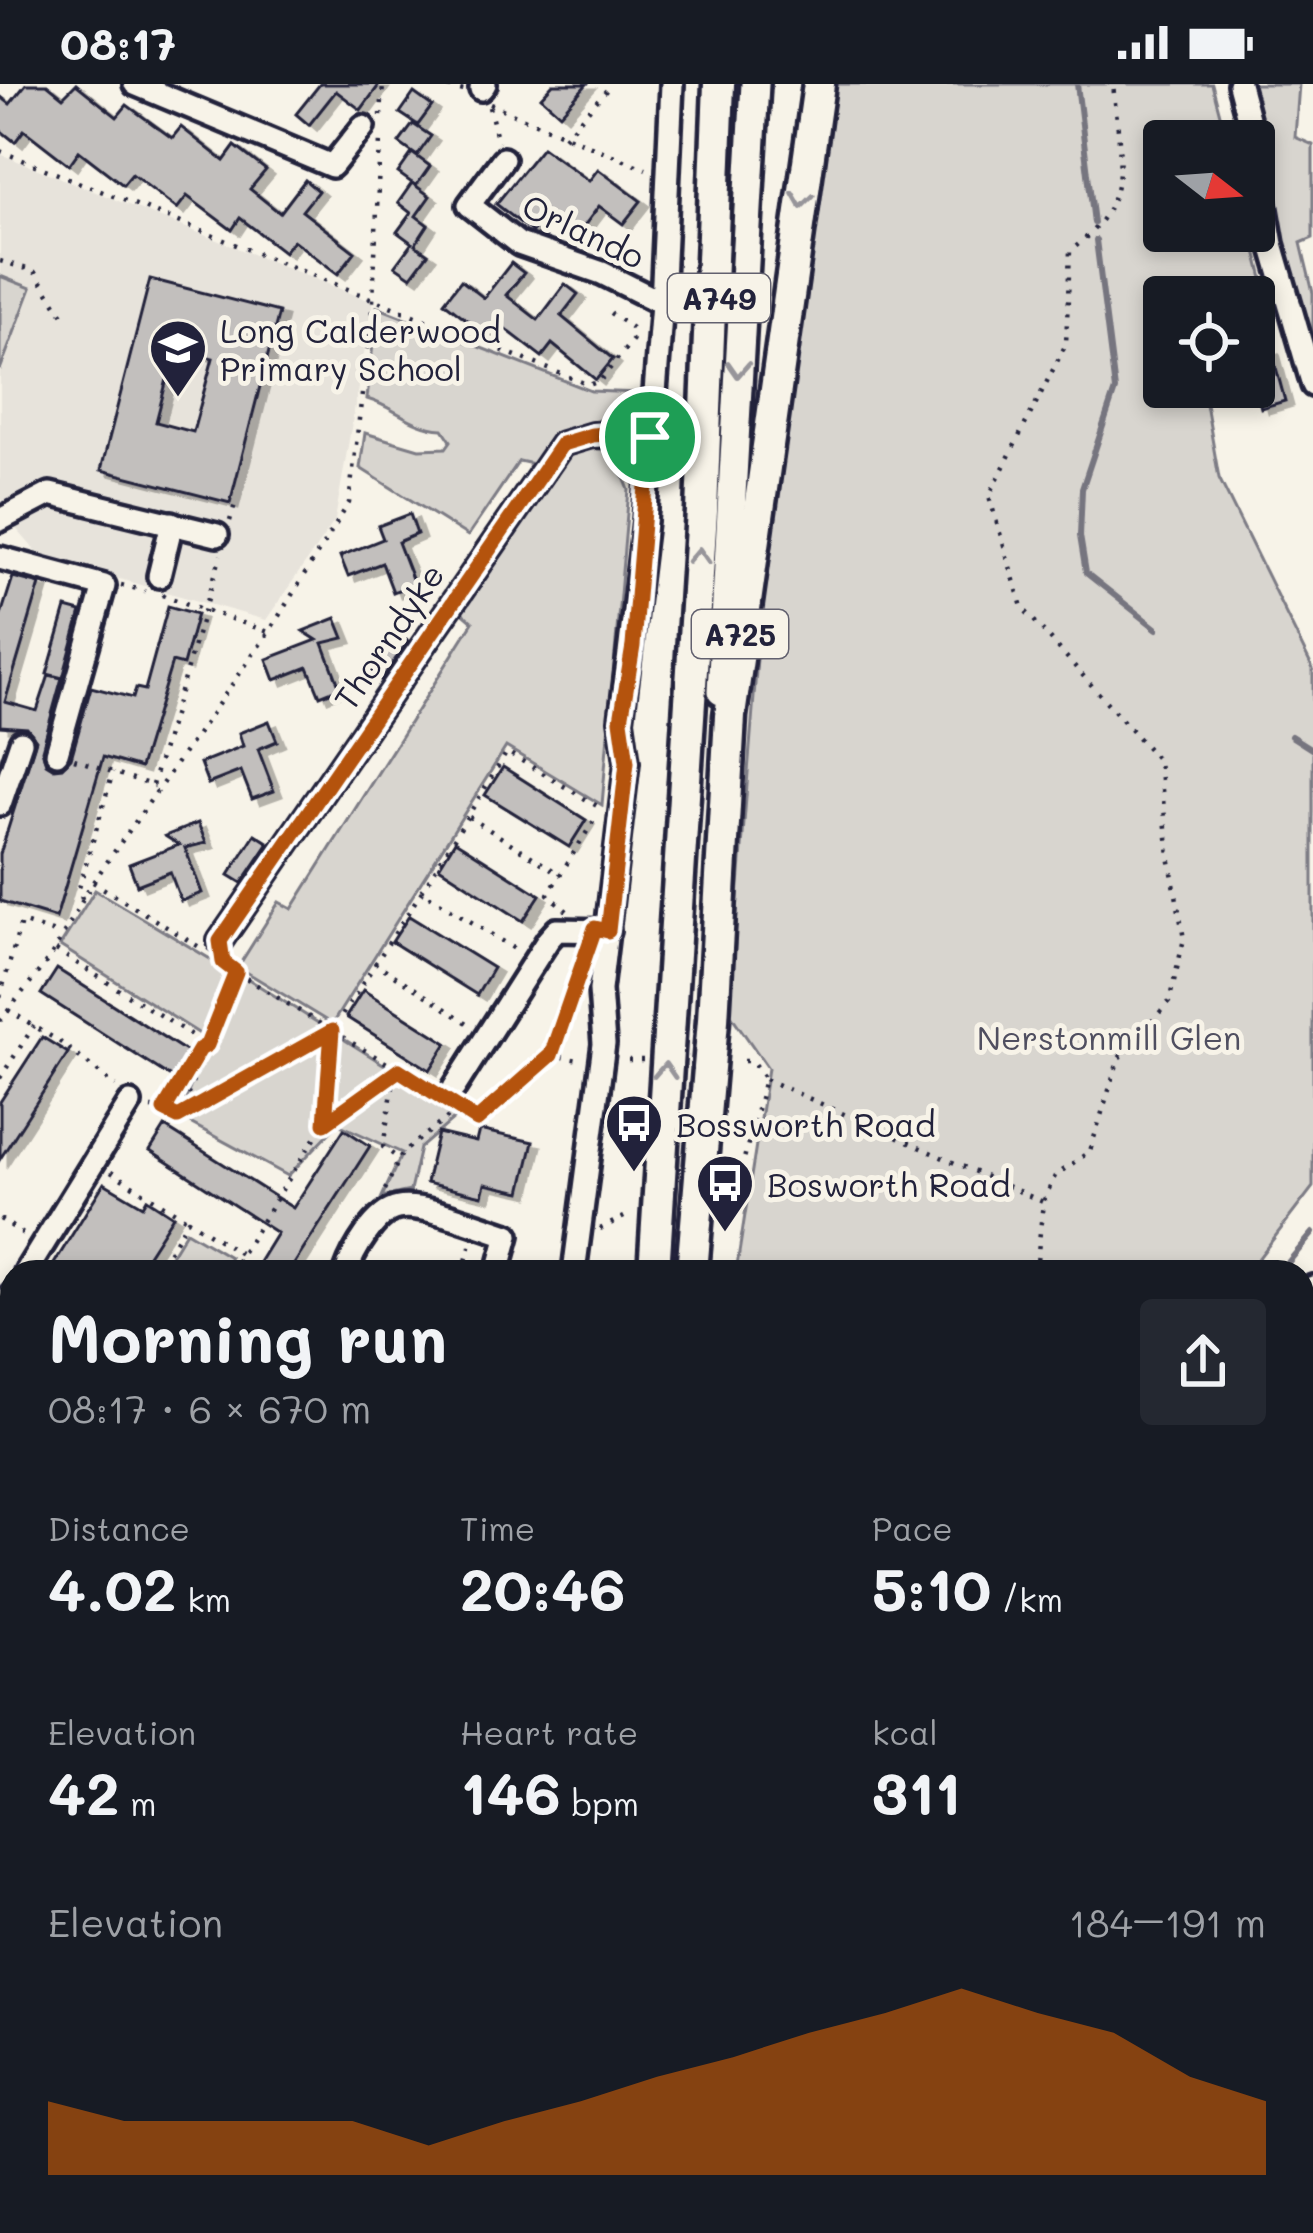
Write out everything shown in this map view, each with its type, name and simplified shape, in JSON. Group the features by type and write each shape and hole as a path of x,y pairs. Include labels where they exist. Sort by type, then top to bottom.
{"highway":[{"name":"A725","path":"655,1260 702,511 719,84"},
{"name":"A725","path":"693,1258 713,1020 730,716 819,84"}],"main road":[{"name":"A749","path":"702,511 733,84"},
{"name":"A749","path":"697,1187 700,1019 755,84"}],"street":[{"path":"135,84 332,166 362,127"},
{"path":"576,1260 604,1044 596,929 610,810 627,762 621,720 637,604 662,303 672,84"},
{"path":"1239,84 1248,120"},
{"name":"Orlando","path":"502,159 469,205 519,244 602,273 662,303"},
{"path":"1274,252 1313,385"},
{"name":"Thorndyke","path":"212,946 562,444 592,435 650,437"},
{"path":"0,520 50,494 218,535"},
{"path":"159,577 172,523"},
{"path":"0,558 104,586 57,753"},
{"path":"0,804 21,742"},
{"path":"457,1098 487,1036 557,930 596,929"},
{"path":"33,1260 132,1101"},
{"path":"349,1260 382,1216 397,1208 417,1209 508,1235 501,1260"}],"path":[{"path":"178,1117 132,1101 34,1026 3,1015 55,949 156,786 269,632 349,503 373,302 383,84"},
{"path":"437,84 458,92 483,86"},
{"path":"564,137 612,84"},
{"path":"1037,1260 1043,1202 1055,1176 1090,1151 1119,1058 1169,1002 1184,939 1159,760 1022,607 989,496 1066,344 1070,251 1098,230 1122,174 1113,84"},
{"path":"502,159 488,103 668,177"},
{"path":"0,151 589,386 600,381 638,332"},
{"path":"0,261 34,271 66,319"},
{"path":"610,313 648,342"},
{"path":"104,586 116,584 206,609 269,632"},
{"path":"156,786 206,609"},
{"path":"93,882 212,946 236,972 332,1031 397,1072 457,1098 477,1120 551,1055 596,929 548,894 610,810 508,752 332,1031 325,1123"},
{"path":"57,753 156,786"},
{"path":"83,901 80,888 113,772"},
{"path":"468,817 561,874"},
{"path":"422,891 536,962"},
{"path":"0,997 21,922 63,936"},
{"path":"55,949 207,1045"},
{"path":"374,962 487,1036"},
{"path":"178,1117 236,972"},
{"path":"0,1078 34,1026"},
{"path":"178,1117 332,1031"},
{"path":"164,1110 200,1049 207,1045"},
{"path":"551,1055 579,1060"},
{"path":"628,1060 651,1060"},
{"path":"740,1061 752,1061 765,1079 1043,1202"},
{"path":"237,1260 325,1123 397,1072"},
{"path":"397,1072 383,1147 399,1159"},
{"path":"693,1258 744,1159 765,1079"},
{"path":"382,1216 382,1197 402,1153 457,1098"},
{"path":"94,1162 241,1254"},
{"path":"581,1235 611,1226 658,1200"},
{"path":"0,1219 42,1246"},
{"path":"163,1260 188,1220"},
{"path":"467,1260 475,1226"}],"shaded area":[{"name":"Long Calderwood Primary School","path":"0,154 373,302 335,520 266,620 41,557 13,525 0,496"}],"green space":[{"name":"Nerstonmill Glen","path":"837,84 1212,84 1221,120 1143,120 1143,252 1256,252 1262,276 1143,276 1143,408 1207,408 1219,478 1313,669 1313,1187 1257,1260 738,1260 768,1068 729,1012 763,583"},
{"path":"1251,84 1299,84 1295,137 1313,145 1313,238 1301,243 1313,293 1313,368 1275,210 1275,120 1258,120"},
{"path":"0,276 31,288 0,370"},
{"path":"377,307 591,391 637,393 635,407 580,429 533,464 519,461 468,536 360,468 365,433 419,449 446,448 451,441 443,429 422,425 367,399"},
{"path":"600,442 615,454 629,490 602,805 506,747 332,1024 238,967 279,902 292,909 473,622 460,611 556,461 573,448"},
{"path":"95,890 234,970 461,1113 420,1148 410,1191 382,1197 402,1153 338,1124 288,1176 179,1117 224,996 203,1036 60,946"},
{"path":"186,1231 230,1257 228,1260 168,1260"}],"building":[{"path":"26,84 47,84 63,97 76,84 117,117 127,105 172,138 181,127 224,161 235,146 266,170 250,189 280,213 305,180 318,191 302,211 355,252 338,274 293,240 284,252 240,218 232,230 187,196 177,209 132,174 123,185 79,151 69,165 24,130 15,142 0,130 0,96 10,104"},
{"path":"320,84 380,84 361,110 336,91 309,125 296,114"},
{"path":"553,84 587,84 560,114 541,97"},
{"path":"414,93 432,106 418,125 400,113"},
{"path":"413,124 431,136 417,156 399,143"},
{"path":"542,147 589,181 598,169 641,201 623,224 599,206 572,242 542,219 532,232 496,204"},
{"path":"412,153 430,166 416,186 398,173"},
{"path":"412,183 430,196 416,216 428,225 415,245 428,254 411,277 395,266 412,243 397,232 411,213 398,203"},
{"path":"511,263 524,273 506,295 538,320 565,284 578,294 561,316 613,359 596,380 552,344 542,357 498,323 488,336 444,302 461,280 484,298"},
{"path":"150,279 279,312 230,503 101,470","holes":["175,348 213,358 193,432 156,422"]},
{"path":"1275,364 1285,401 1275,404"},
{"path":"410,514 417,534 398,542 414,584 393,592 382,563 348,576 340,556 383,539 378,526"},
{"path":"13,577 40,584 5,702 37,711 49,675 62,678 42,750 46,763 54,768 71,758 91,687 133,698 136,688 145,690 168,606 197,614 183,665 172,662 140,768 103,757 56,918 0,901 0,854 36,740 27,728 0,726 0,618"},
{"path":"66,608 81,612 63,678 47,674"},
{"path":"336,618 344,638 323,643 340,688 320,696 308,667 275,680 267,659 317,640 303,631"},
{"path":"398,634 408,641 381,680 371,674"},
{"path":"269,721 277,741 258,749 274,791 252,799 241,771 208,784 200,763 243,746 239,733"},
{"path":"503,767 586,820 569,847 485,795"},
{"path":"198,823 206,843 185,848 202,893 181,901 170,872 137,885 129,864 179,845 165,836"},
{"path":"255,834 269,843 242,883 229,875"},
{"path":"455,841 540,895 523,921 439,867"},
{"path":"409,916 493,968 477,995 392,942"},
{"path":"57,969 193,1056 177,1081 41,994"},
{"path":"363,990 447,1043 430,1070 346,1017"},
{"path":"42,1037 68,1053 0,1159 0,1102"},
{"path":"165,1127 293,1208 344,1129 370,1146 297,1260 260,1260 277,1233 150,1151"},
{"path":"479,1130 533,1142 521,1192 485,1184 482,1196 426,1183 438,1133 476,1142"},
{"path":"104,1183 143,1206 147,1199 173,1216 145,1260 56,1260"}],"waterway":[{"path":"1077,84 1094,223"},
{"path":"1096,240 1115,390 1082,489 1080,536 1086,573 1157,629"},
{"path":"1291,736 1313,750"},
{"path":"1290,1260 1313,1233"}],"place":[{"name":"Long Calderwood Primary School","path":"178,399"},
{"name":"Bossworth Road","path":"634,1174"},
{"name":"Bosworth Road","path":"725,1234"}],"route":[{"path":"592,435 650,437 633,646 621,720 627,762 608,931 595,928 551,1055 477,1120 399,1070 325,1123 332,1031 178,1117 164,1110 200,1049 207,1045 236,972 223,962 220,941 514,510 562,444 592,435"}]}
